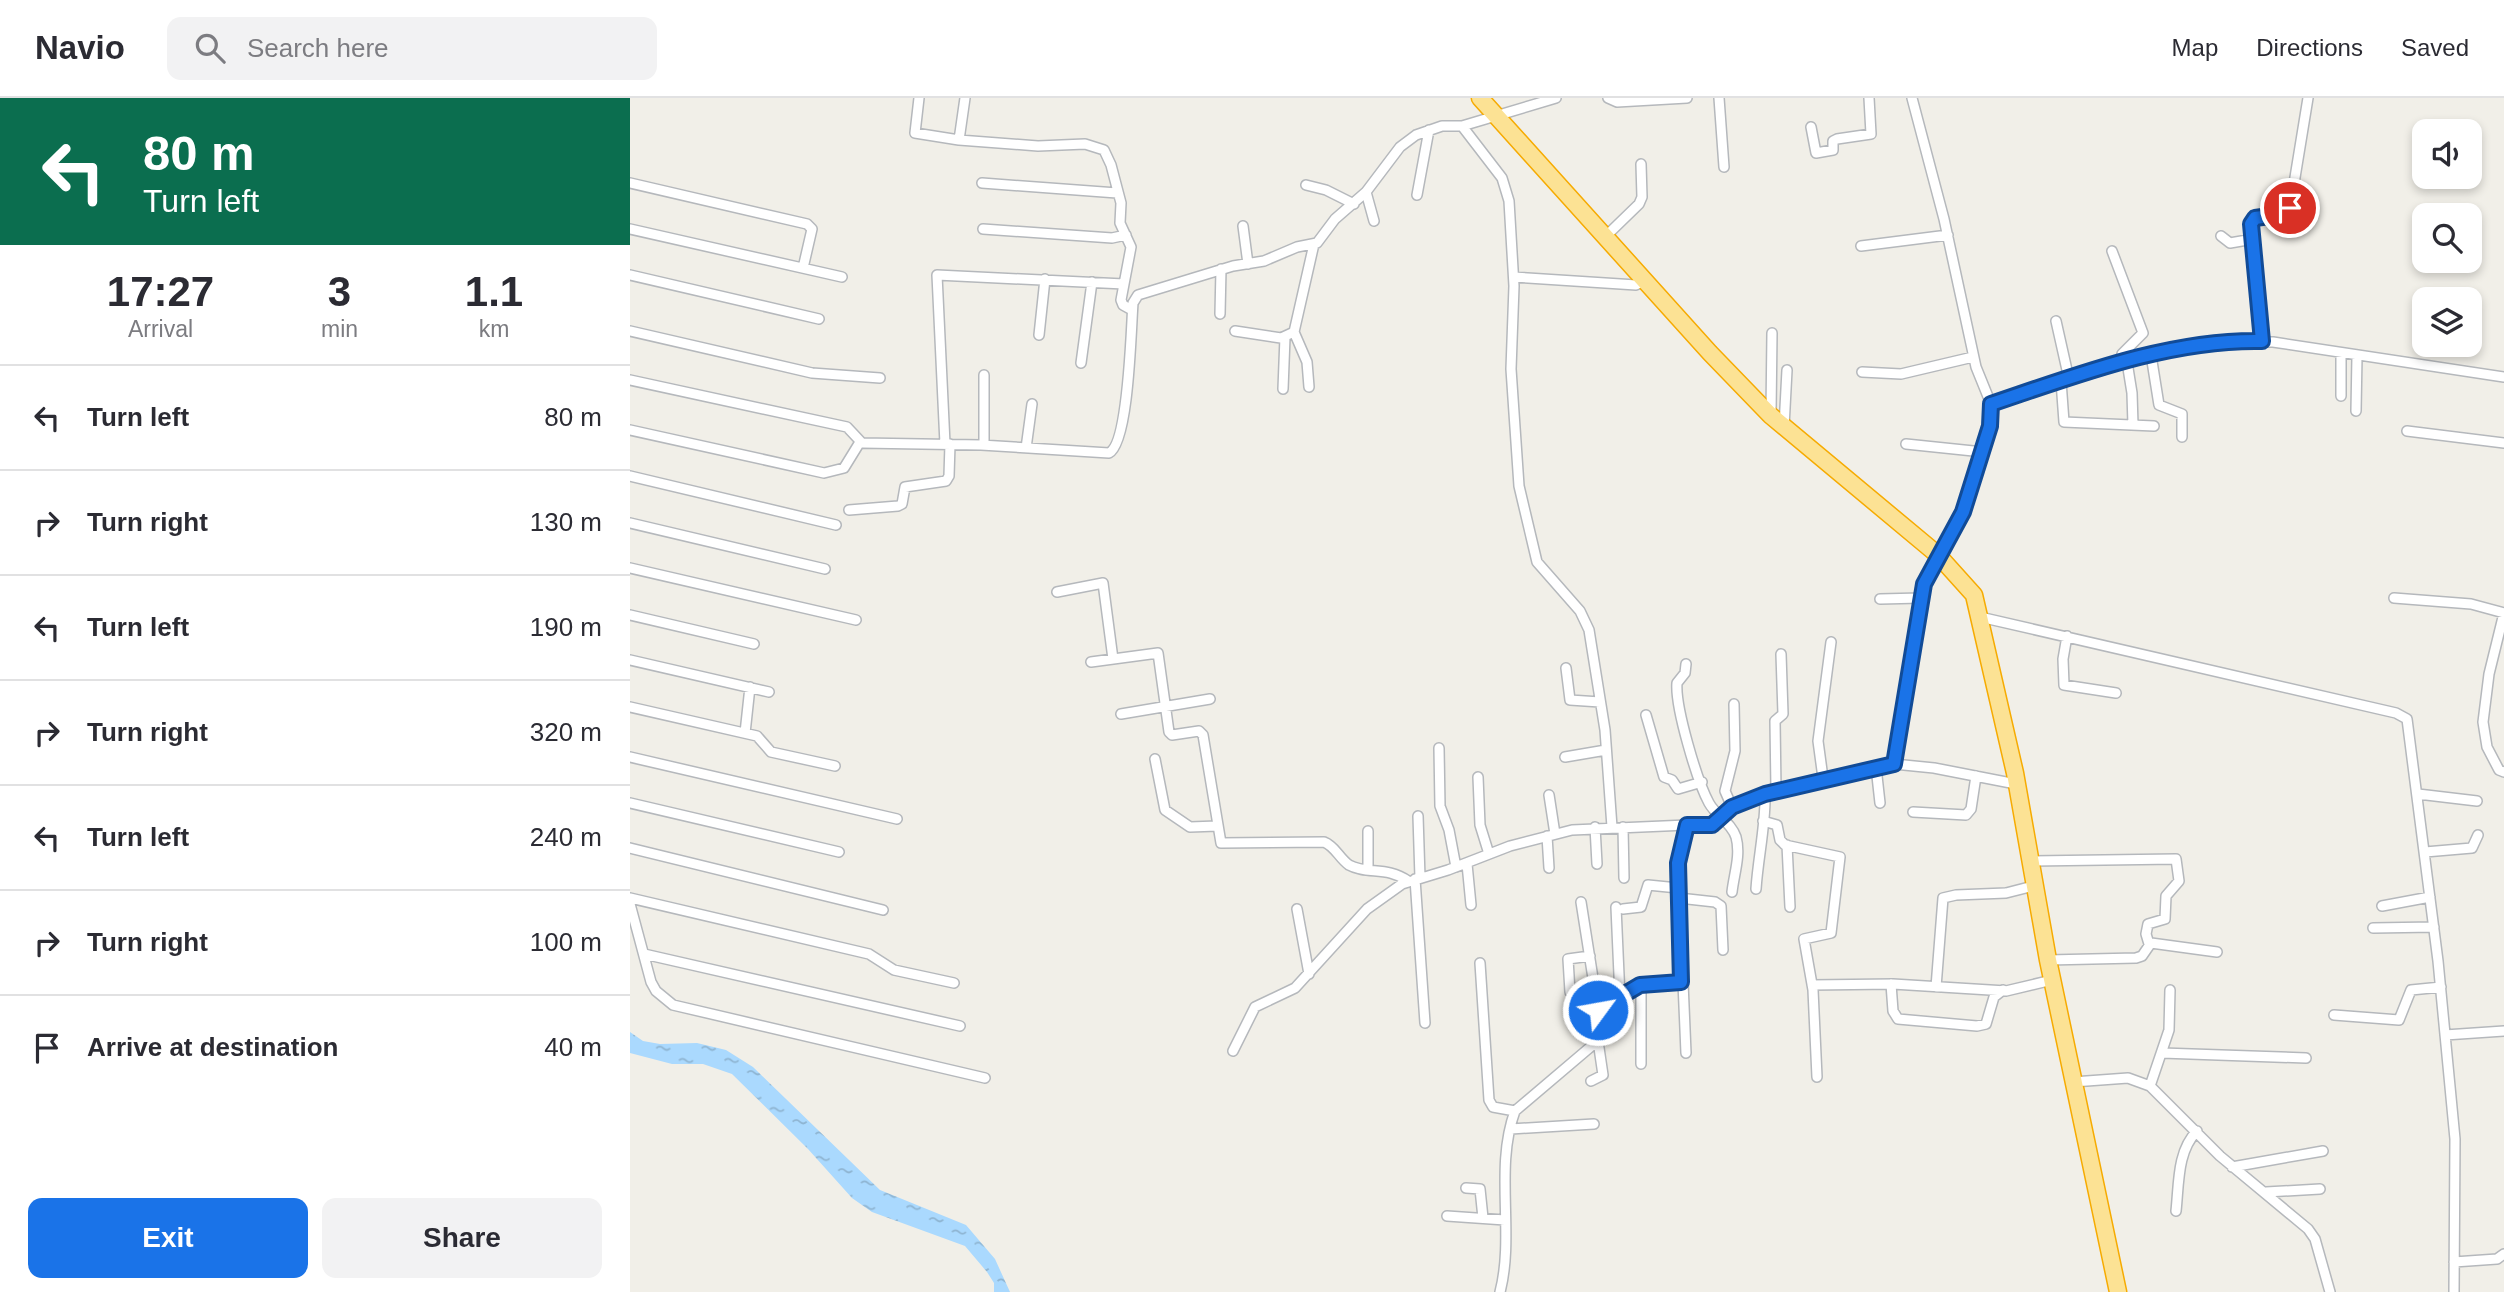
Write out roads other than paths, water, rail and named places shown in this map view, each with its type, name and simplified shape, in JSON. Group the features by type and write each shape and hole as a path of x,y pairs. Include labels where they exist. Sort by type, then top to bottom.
{"highway":[{"path":"1480,98 1605,237 1642,283 1770,415 1938,555 1974,595 2016,785 2033,887 2118,1292"}],"street":[{"path":"919,98 915,133 1004,145 1099,146 1111,165 1121,206 1120,223 1131,247 1121,303 1132,310"},
{"path":"959,140 965,98"},
{"path":"1309,387 1307,362 1294,332 1314,244 1335,219 1366,192 1401,147 1429,130 1462,126 1556,98"},
{"path":"1608,98 1617,102 1687,98"},
{"path":"1719,98 1724,167"},
{"path":"1811,127 1816,153 1834,149 1833,141 1837,139 1871,134 1869,98"},
{"path":"1894,764 1922,598 1929,572 1963,512 1990,426 1991,404 1973,357 1948,235 1912,98"},
{"path":"2262,341 2252,220 2284,214 2290,208 2308,98"},
{"path":"1462,126 1502,178 1506,189 1514,277 1511,369 1516,457 1529,537 1537,562 1586,619 1624,878"},
{"path":"1417,195 1429,130"},
{"path":"1605,237 1639,204 1642,197 1641,164"},
{"path":"630,183 807,224 812,229 803,268"},
{"path":"982,183 1117,193"},
{"path":"1306,185 1326,190 1354,204"},
{"path":"1366,192 1374,221"},
{"path":"1242,226 1248,264"},
{"path":"630,229 842,277"},
{"path":"982,229 1112,238 1126,234"},
{"path":"1861,246 1948,235"},
{"path":"2221,236 2230,243 2253,239"},
{"path":"860,442 984,445 1103,453 1116,449 1128,375 1132,310 1138,295 1314,244"},
{"path":"2112,251 2143,333 2122,354 2132,393 2133,425"},
{"path":"1220,270 1220,314"},
{"path":"630,275 819,319"},
{"path":"849,510 898,506 902,504 905,488 946,481 949,475 937,275 1124,284"},
{"path":"1514,277 1642,283"},
{"path":"1039,335 1045,279"},
{"path":"1081,363 1092,282"},
{"path":"2056,321 2065,380 2064,422 2154,426"},
{"path":"630,331 813,373 880,378"},
{"path":"1235,331 1285,337 1294,332"},
{"path":"1770,415 1772,333"},
{"path":"1283,389 1285,337"},
{"path":"1991,404 2151,355 2206,342 2262,341 2504,377"},
{"path":"2341,353 2341,397"},
{"path":"2151,355 2159,405 2163,409 2182,414 2182,437"},
{"path":"2356,411 2357,356"},
{"path":"1862,373 1901,374 1973,357"},
{"path":"1784,427 1787,370"},
{"path":"984,375 984,445"},
{"path":"630,380 848,427 860,442"},
{"path":"1026,448 1032,404"},
{"path":"630,430 824,473 844,468 860,442"},
{"path":"2407,431 2504,443"},
{"path":"1906,444 1983,452"},
{"path":"630,476 836,524"},
{"path":"630,523 825,569"},
{"path":"630,568 856,620"},
{"path":"1057,592 1103,583 1113,659"},
{"path":"1880,599 1922,598"},
{"path":"2395,598 2471,604 2504,613 2489,674 2483,722 2487,747 2499,770 2504,772"},
{"path":"630,615 754,644"},
{"path":"1980,617 2402,715 2409,727 2418,794 2441,987 2455,1139 2454,1292"},
{"path":"2067,636 2063,659 2064,685 2116,693"},
{"path":"1823,778 1818,741 1831,642"},
{"path":"1091,662 1158,653 1170,734 1199,731 1203,735 1217,826 1220,839 1225,844 1324,842 1349,865 1394,872 1415,879"},
{"path":"1776,790 1774,721 1783,714 1781,654"},
{"path":"630,660 769,692"},
{"path":"1686,664 1685,673 1676,683 1678,711 1710,805 1733,830 1737,846 1732,892"},
{"path":"1566,667 1570,700 1600,702"},
{"path":"745,733 750,687"},
{"path":"1121,714 1210,699"},
{"path":"1732,807 1725,791 1735,751 1734,704"},
{"path":"630,707 745,733 760,738 771,752 835,766"},
{"path":"1646,715 1664,777 1672,780 1678,789 1702,782"},
{"path":"1439,748 1440,806 1449,830 1456,867"},
{"path":"1565,757 1606,750"},
{"path":"630,757 897,819"},
{"path":"1155,759 1165,810 1190,827 1217,826"},
{"path":"1233,1051 1255,1007 1288,994 1367,909 1415,879 1551,835 1595,827 1712,825 1732,807 1776,790 1894,764 2016,785"},
{"path":"1876,767 1880,803"},
{"path":"1913,811 1966,815 1971,809 1976,776"},
{"path":"1478,777 1480,825 1489,854"},
{"path":"1756,889 1765,794"},
{"path":"2418,794 2477,801"},
{"path":"1549,795 1549,868"},
{"path":"630,803 839,852"},
{"path":"1418,816 1415,879 1425,1023"},
{"path":"1763,821 1777,825 1780,839 1787,845 1840,857 1831,933 1804,939 1812,985 1817,1077"},
{"path":"1686,1054 1678,863 1687,825"},
{"path":"1595,827 1597,864"},
{"path":"1367,868 1368,831"},
{"path":"2425,852 2469,849 2477,844 2478,835"},
{"path":"1787,845 1790,907"},
{"path":"630,848 883,910"},
{"path":"2029,861 2176,859 2179,881 2166,895 2164,920 2148,924 2146,932 2149,944 2142,956 2048,960"},
{"path":"1467,864 1471,905"},
{"path":"1620,998 1619,908 1641,907 1648,885 1715,902 1721,906 1723,950"},
{"path":"1936,988 1943,898 2006,893 2033,887"},
{"path":"2382,906 2430,897"},
{"path":"630,898 869,954 894,970 954,983"},
{"path":"1500,1292 1506,1258 1505,1220 1511,1129 1515,1111 1598,1041 1603,1031 1581,902"},
{"path":"630,904 656,990 673,1005 985,1079"},
{"path":"1297,909 1309,974"},
{"path":"2372,928 2434,928"},
{"path":"2149,944 2217,952"},
{"path":"644,954 960,1026"},
{"path":"1570,992 1568,959 1590,956"},
{"path":"1480,963 1489,1101 1493,1107 1515,1111"},
{"path":"1812,985 1891,984 2003,990 2052,980"},
{"path":"1598,1010 1640,985 1681,982"},
{"path":"1891,984 1893,1011 1898,1019 1977,1026 1986,1024 1994,997 2003,990"},
{"path":"1640,985 1641,1064"},
{"path":"2334,1015 2399,1020 2411,989 2441,987"},
{"path":"2150,1086 2169,1026 2169,990"},
{"path":"2445,1035 2504,1031"},
{"path":"1591,1081 1603,1075 1598,1041"},
{"path":"2162,1053 2306,1058"},
{"path":"2073,1082 2128,1078 2150,1086 2232,1167 2266,1192 2312,1235 2330,1292"},
{"path":"1511,1129 1594,1124"},
{"path":"2176,1210 2182,1160 2188,1141 2197,1131"},
{"path":"2232,1167 2323,1151"},
{"path":"1466,1188 1480,1189 1483,1219"},
{"path":"2266,1192 2320,1189"},
{"path":"1447,1216 1505,1220"},
{"path":"2454,1262 2497,1259 2504,1254"}],"water":[{"path":"630,1032 643,1041 660,1044 697,1043 726,1050 753,1067 880,1190 966,1225 995,1259 1010,1292 994,1292 994,1283 965,1246 872,1212 852,1198 808,1149 732,1074 703,1064 672,1064 630,1053"}]}
